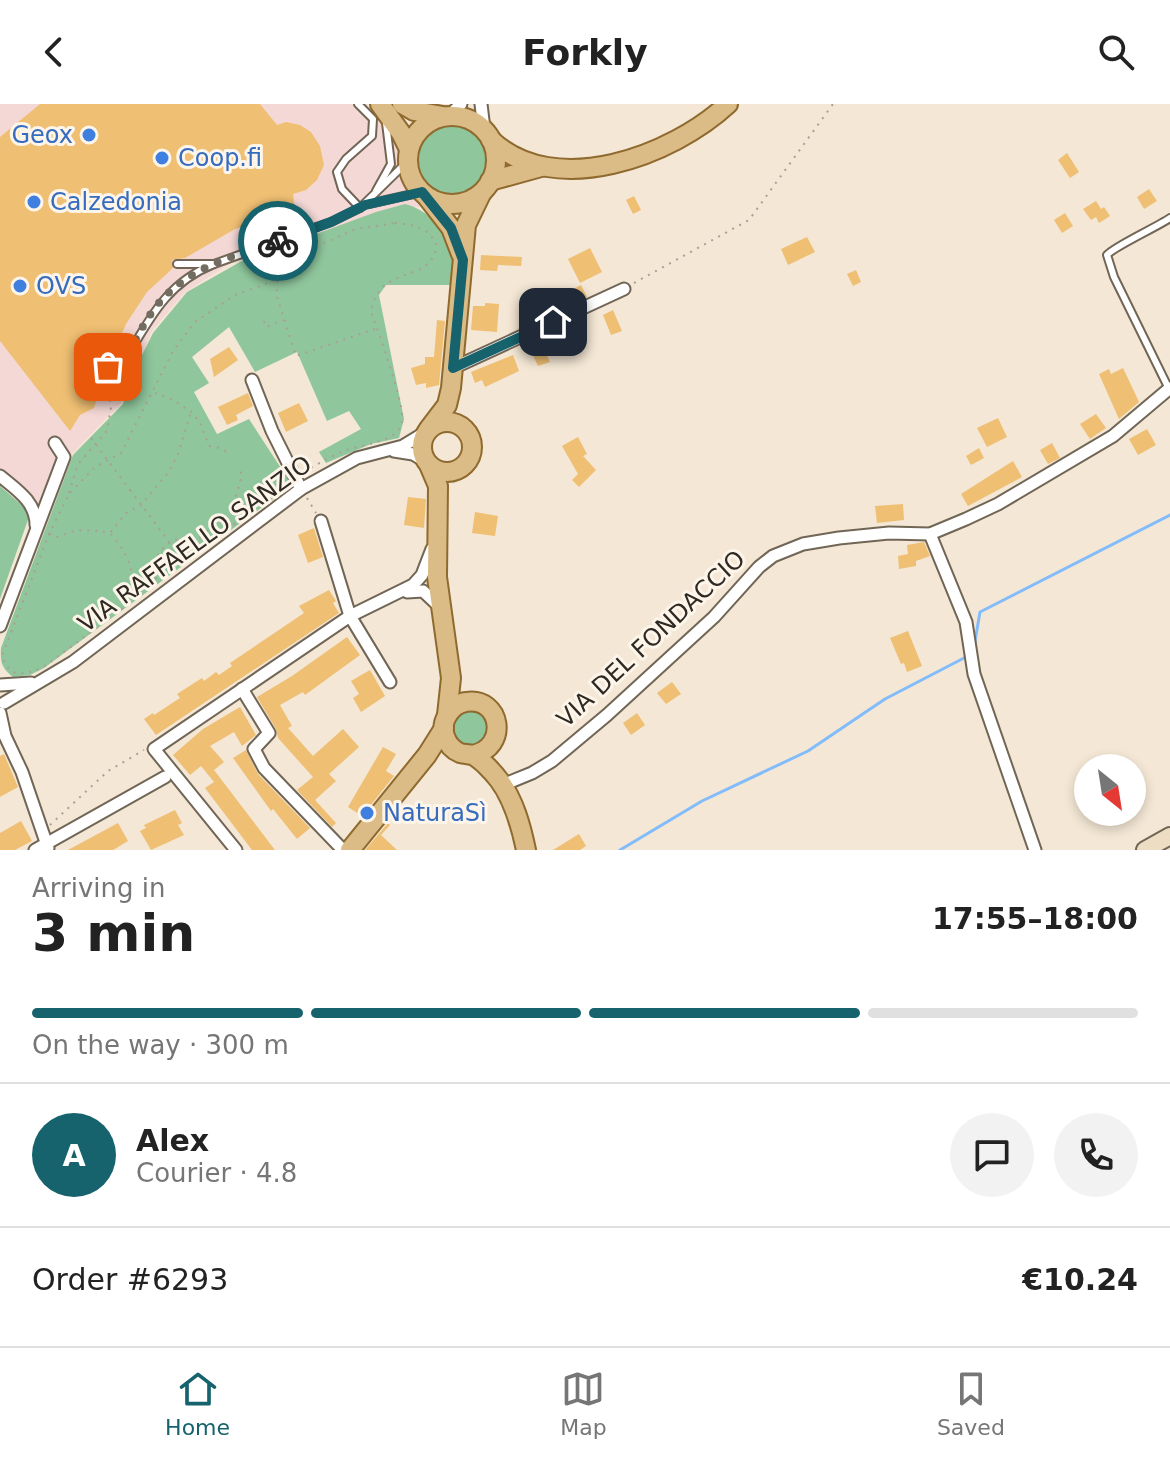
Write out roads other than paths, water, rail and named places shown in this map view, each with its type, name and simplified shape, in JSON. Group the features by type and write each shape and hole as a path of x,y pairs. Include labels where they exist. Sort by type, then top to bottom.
{"main road":[{"path":"380,104 408,156 410,175 451,228 463,260"},
{"path":"402,104 414,111 451,112 474,121 511,156 542,167"},
{"path":"424,194 437,201 454,203 471,199 488,185 542,167 604,165 653,152 701,126 728,104"},
{"path":"408,156 421,128 451,112"},
{"path":"488,135 495,165 488,185 466,225 451,388 447,405 427,431 422,446 427,463 437,479 437,577 451,690 445,737 455,750 472,755 506,789"},
{"path":"439,505 449,481 470,457 472,450 472,442 454,404 451,388"},
{"path":"427,431 435,425 451,422 465,429"},
{"path":"427,463 445,472 461,468"},
{"path":"448,653 462,683 495,716 497,761 526,850"},
{"path":"350,850 419,767 445,721 459,704 483,704"},
{"path":"472,755 485,751 494,741"},
{"path":"1145,850 1170,836"}],"street":[{"path":"481,104 488,135"},
{"path":"453,368 624,289"},
{"path":"252,380 298,484"},
{"path":"1035,850 974,674 966,622 930,534 998,504 1081,457 1113,436 1169,388"},
{"name":"VIA RAFFAELLO SANZIO","path":"1,709 73,662 298,484 357,458 415,441 427,431"},
{"path":"0,626 64,457 55,443"},
{"path":"382,451 406,452 427,463"},
{"path":"0,476 28,500 36,513 36,530"},
{"path":"321,521 350,616 390,682"},
{"path":"403,593 422,575 437,532"},
{"name":"VIA DEL FONDACCIO","path":"506,789 552,761 607,715 704,626 773,556 803,544 839,538 889,533 930,534"},
{"path":"236,850 154,749 350,616 403,593 423,591 440,607"},
{"name":"VIA RAFFAELLO SANZIO","path":"0,685 40,682"},
{"path":"0,685 3,691 2,734 18,760 48,847"},
{"path":"242,689 269,733 254,749 264,768 343,850"},
{"path":"35,850 48,847 165,777"}],"lane":[{"path":"358,104 373,119 372,136 346,159 337,172 342,189 365,204"},
{"path":"365,204 391,164 391,150 380,104"},
{"path":"365,204 408,156"},
{"path":"108,367 117,367 124,362 154,310 168,293 190,275 331,222 365,204 424,194"},
{"path":"1169,388 1114,277 1107,255 1112,248 1131,242 1170,218"},
{"path":"177,264 214,264"}],"waterway":[{"path":"974,647 980,612 1170,515"},
{"path":"620,850 702,801 808,751 885,699 964,658"}],"place":[{"name":"Geox","path":"89,135"},
{"name":"Coop.fi","path":"162,158"},
{"name":"Calzedonia","path":"34,202"},
{"name":"OVS","path":"20,286"},
{"name":"NaturaSì","path":"367,813"}]}
